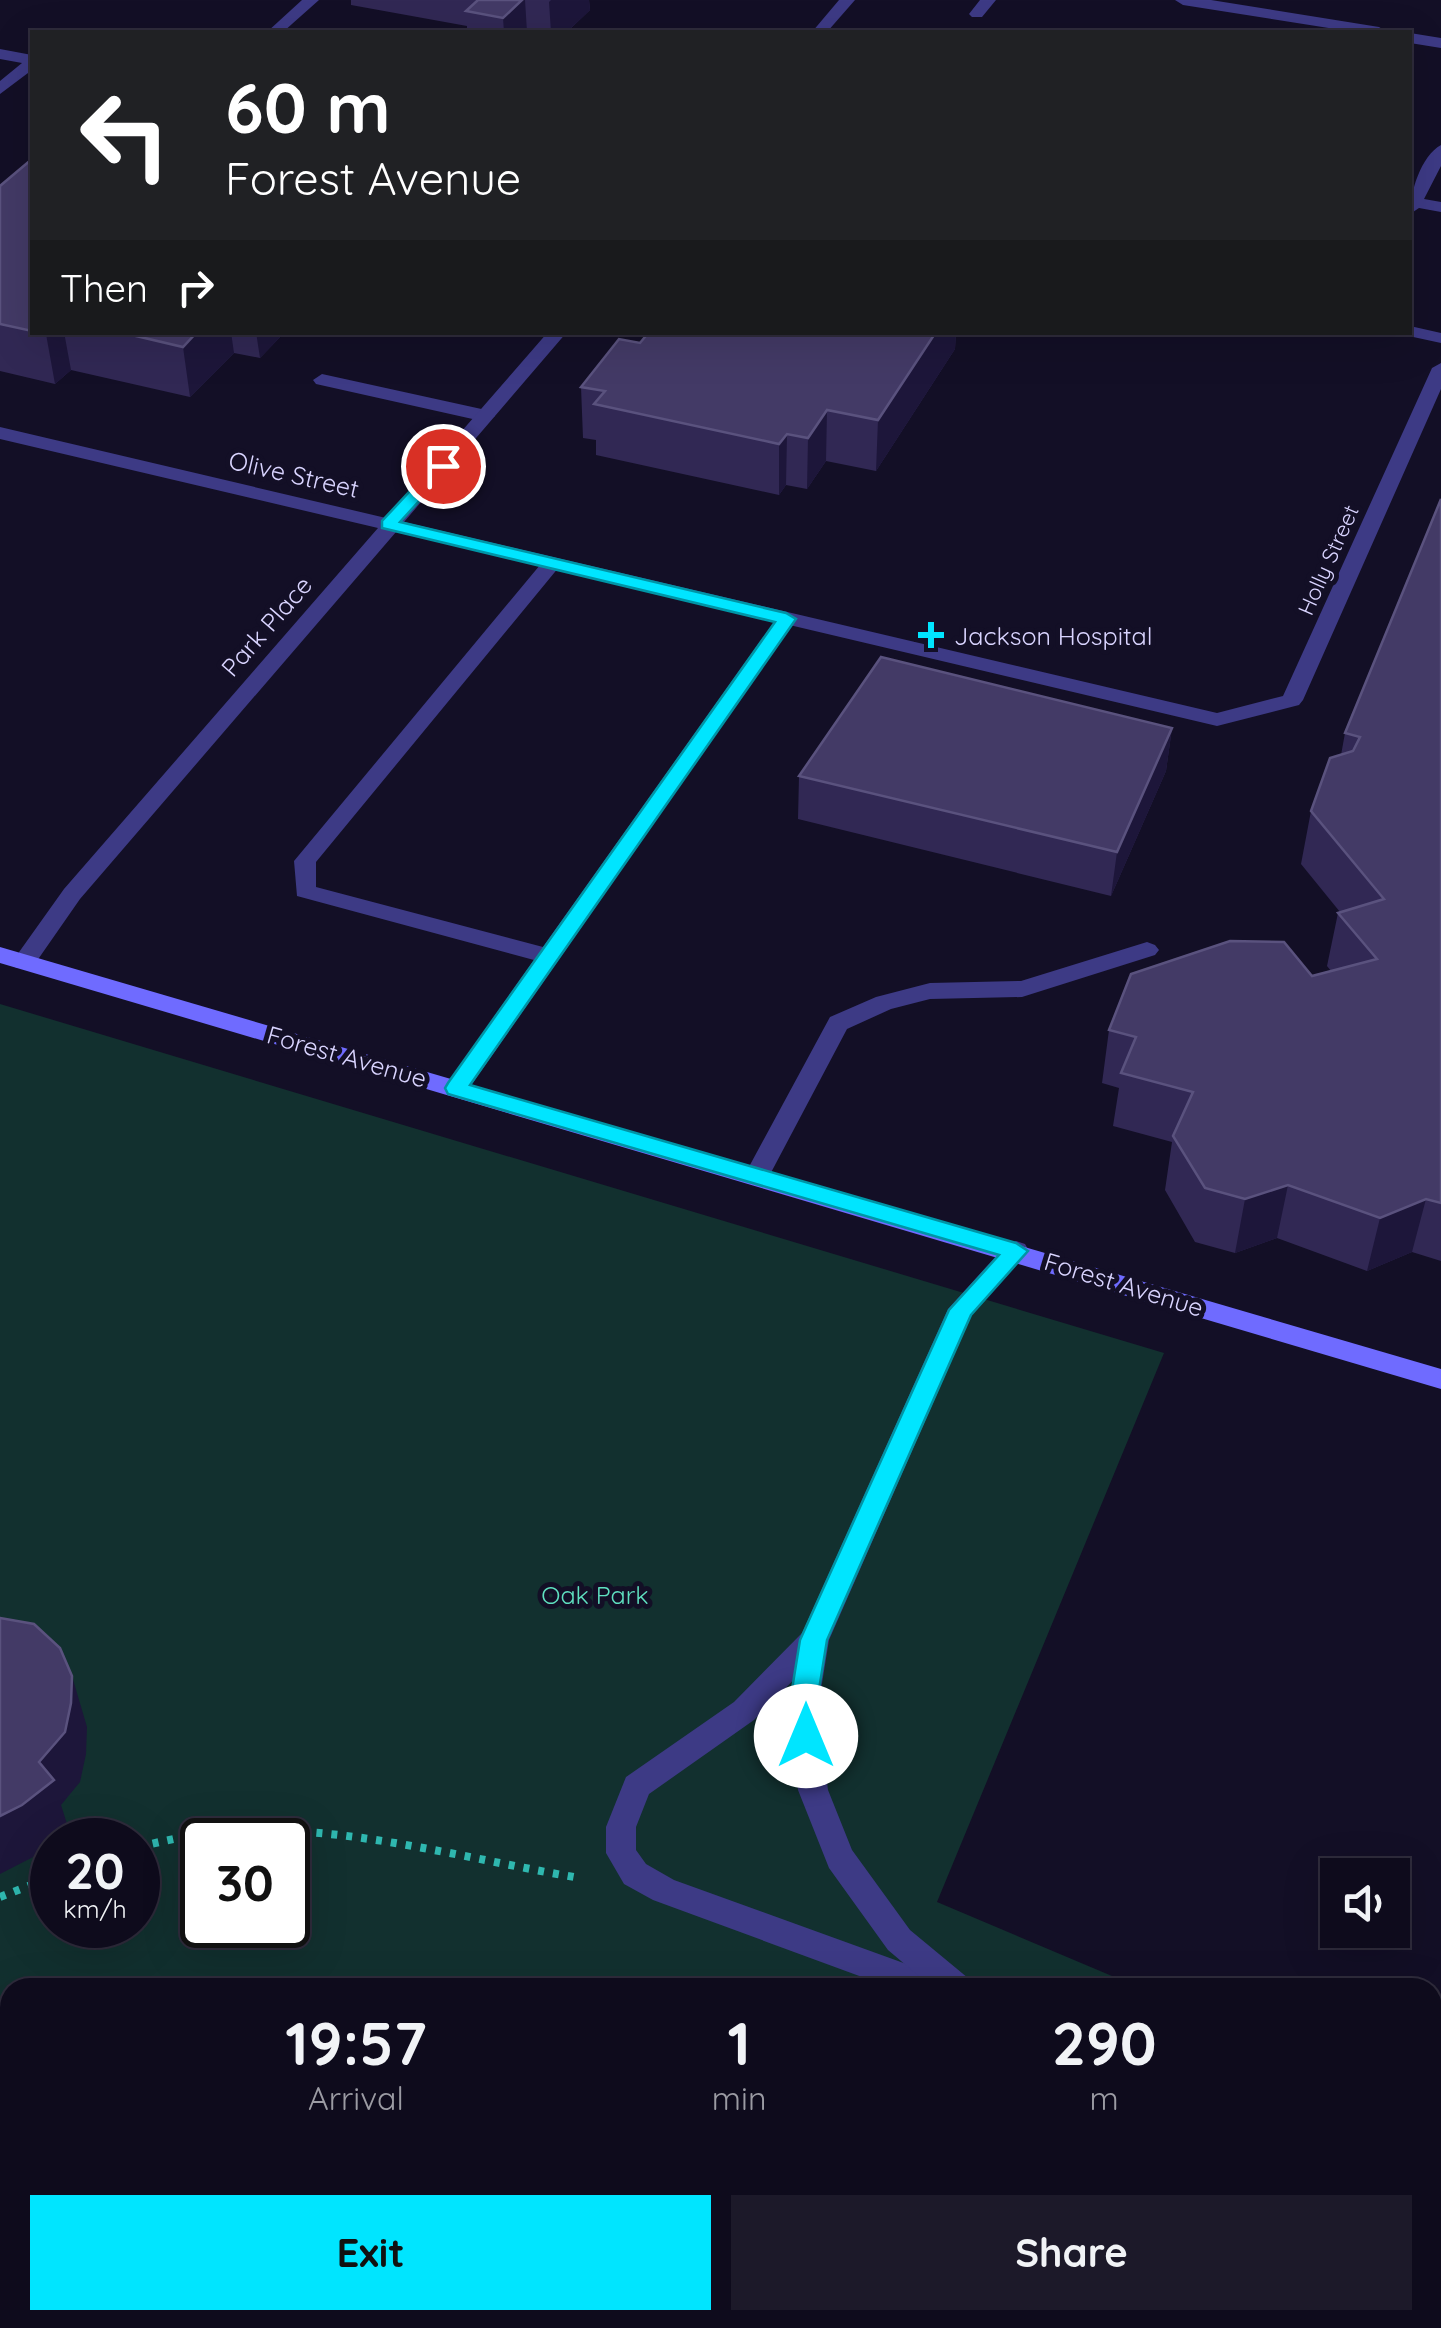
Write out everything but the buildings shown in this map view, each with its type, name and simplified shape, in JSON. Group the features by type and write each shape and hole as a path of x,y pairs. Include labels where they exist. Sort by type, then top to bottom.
{"street":[{"path":"276,30 312,0"},
{"path":"820,30 847,0"},
{"path":"1183,0 1366,30"},
{"path":"1263,30 1272,15"},
{"path":"1412,38 1441,43"},
{"path":"0,54 30,61"},
{"path":"0,89 30,63"},
{"path":"1441,150 1412,205 1441,207"},
{"path":"1412,331 1441,338"},
{"name":"Park Place","path":"12,959 555,335"},
{"name":"Holly Street","path":"1217,720 1292,700 1441,368"},
{"path":"322,380 486,416"},
{"name":"Olive Street","path":"0,432 1217,720"},
{"path":"548,956 305,891 305,861 552,563"},
{"path":"456,1088 786,619"},
{"path":"757,1176 838,1023 884,1003 930,991 1022,990 1147,950"},
{"name":"Forest Avenue","path":"12,959 1016,1251 1441,1380"},
{"path":"945,1978 899,1940 840,1858 813,1790 803,1708 814,1640 961,1310 1016,1251"},
{"path":"814,1640 744,1710 637,1786 621,1827 621,1853 635,1874 664,1890 906,1978"}],"path":[{"path":"160,1840 183,1833 274,1826 339,1834 532,1872 664,1890"},
{"path":"0,1898 30,1886"}],"green space":[{"name":"Oak Park","path":"0,1004 1164,1353 937,1902 1117,1978 0,1978"}],"place":[{"name":"Jackson Hospital","path":"931,635"}],"route":[{"path":"443,466 388,524 786,619 456,1088 1016,1251 961,1310 814,1640 803,1708 806,1736"}]}
